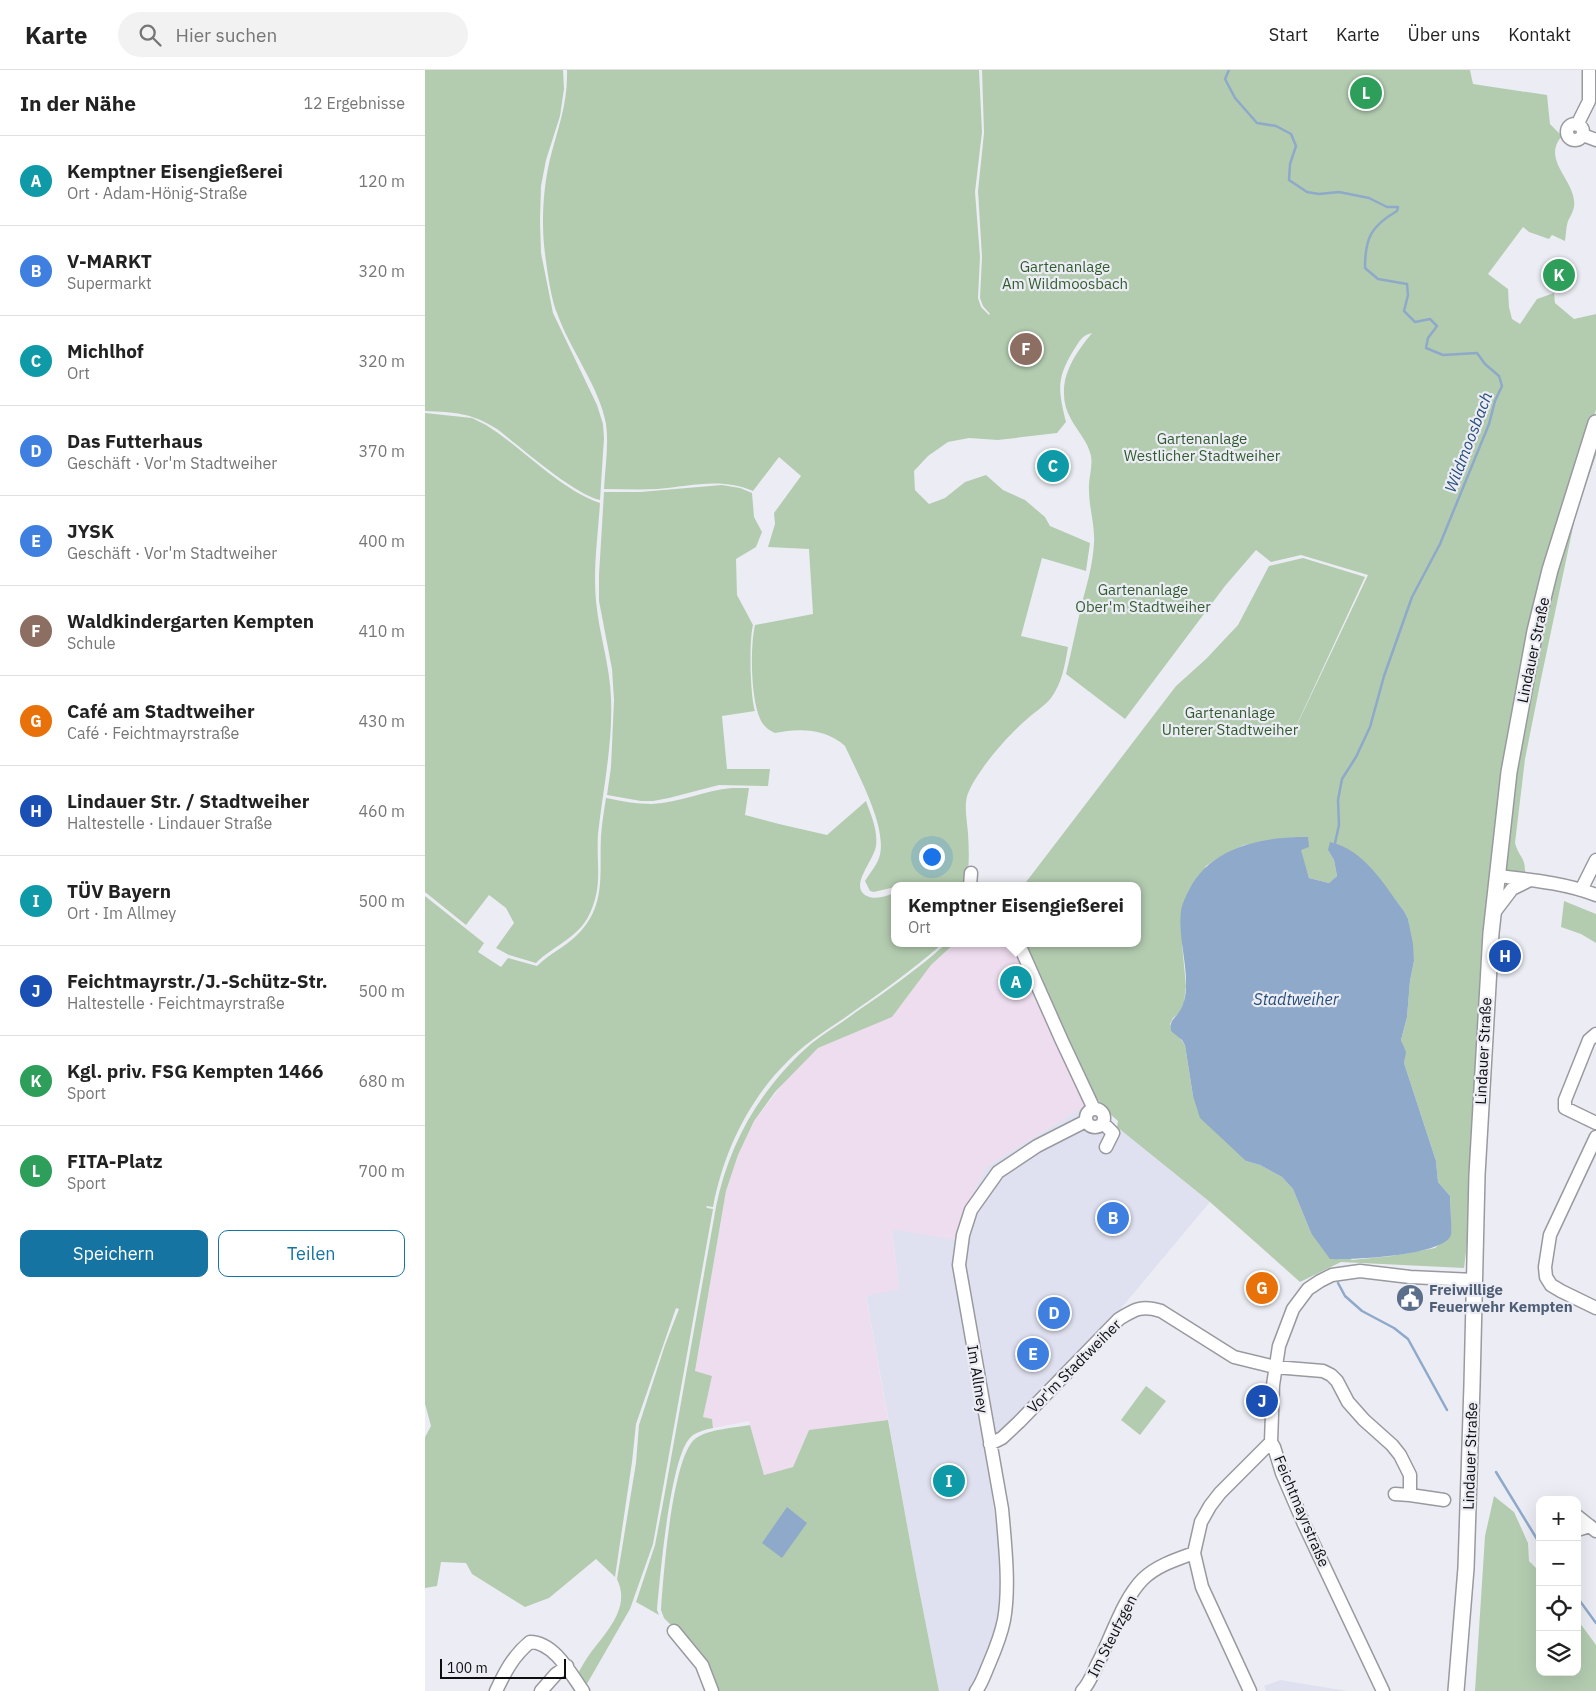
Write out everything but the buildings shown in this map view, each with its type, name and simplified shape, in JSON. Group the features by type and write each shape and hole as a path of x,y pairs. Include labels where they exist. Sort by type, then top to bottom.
{"main road":[{"name":"Lindauer Straße","path":"1455,1691 1466,1568 1477,1176 1493,914 1509,772 1535,632 1550,570 1596,423"}],"street":[{"path":"1589,70 1589,101 1580,130 1596,140"},
{"path":"1581,890 1596,860"},
{"path":"1498,876 1553,883 1596,895"},
{"path":"1493,914 1512,889 1530,880"},
{"path":"1020,947 1095,1109 1100,1110 1104,1115 1103,1123 1099,1127 1093,1127 1086,1121"},
{"path":"1596,1034 1589,1040 1565,1100 1565,1108 1596,1123"},
{"name":"Im Allmey","path":"976,1691 993,1654 1004,1620 1006,1587 1005,1544 1002,1509 959,1266 963,1235 971,1210 998,1172 1037,1146 1086,1121 1087,1113 1095,1109"},
{"path":"1103,1123 1113,1133 1106,1146"},
{"path":"1596,1137 1550,1235 1545,1268 1551,1285 1596,1308"},
{"name":"Feichtmayrstraße","path":"1383,1691 1304,1524 1271,1442 1273,1385 1279,1346 1293,1309 1308,1289 1320,1281 1337,1274 1359,1271 1410,1277 1473,1280"},
{"name":"Vor'm Stadtweiher","path":"990,1444 1001,1438 1019,1422 1119,1319 1134,1310 1148,1307 1161,1311 1234,1358 1275,1367 1314,1369 1331,1375 1337,1381 1348,1402 1400,1454 1410,1475 1410,1495"},
{"path":"1250,1691 1202,1587 1194,1553 1201,1522 1210,1506 1220,1493 1271,1442"},
{"path":"1395,1494 1444,1500"},
{"path":"1581,1519 1593,1529"},
{"name":"Im Steufzgen","path":"1087,1690 1123,1610 1142,1580 1178,1558 1194,1553"},
{"path":"674,1631 702,1665 712,1691"},
{"path":"496,1691 515,1656 529,1642 543,1645 558,1656 567,1666 583,1691"},
{"path":"541,1691 556,1674 567,1666"}],"shaded area":[{"path":"951,947 1016,947 1089,1103 986,1167 966,1207 954,1240 892,1229 899,1289 866,1296 888,1420 809,1430 793,1467 764,1475 749,1421 713,1428 712,1419 703,1417 712,1376 695,1372 726,1191 738,1155 754,1121 793,1071 818,1048 892,1017 931,965"},
{"path":"1089,1103 1210,1202 1118,1312 1000,1435 985,1442 998,1542 1000,1618 977,1682 970,1691 939,1691 866,1295 899,1289 892,1228 966,1207 986,1167"},
{"path":"1280,1680 1348,1691 1266,1691 1264,1686"}],"green space":[{"path":"425,70 563,70 564,89 560,116 546,160 541,186 541,253 553,313 597,405 603,424 604,438 600,500 576,489 488,424 463,414 425,411"},
{"path":"567,70 979,70 982,132 975,192 980,257 978,298 981,307 989,315 980,298 982,257 978,191 984,133 982,70 1470,70 1473,84 1547,95 1550,124 1562,136 1556,145 1557,163 1571,188 1574,198 1574,207 1567,223 1565,241 1552,235 1549,239 1529,232 1523,227 1488,274 1508,289 1512,319 1520,324 1537,299 1554,293 1555,303 1574,319 1596,314 1596,410 1571,486 1504,771 1486,904 1480,974 1471,1173 1464,1268 1341,1262 1300,1282 1210,1202 1117,1127 1118,1121 1100,1102 1085,1079 1022,947 1141,947 1141,882 1026,882 1176,686 1206,659 1238,625 1269,566 1303,558 1365,577 1286,748 1368,575 1301,555 1271,562 1256,550 1225,586 1125,719 1066,674 1093,557 1094,543 1089,490 1091,456 1089,448 1071,420 1065,404 1064,394 1064,385 1072,361 1092,333 1086,335 1080,340 1064,368 1060,392 1066,422 1057,433 998,440 969,438 948,442 928,456 914,471 915,490 929,504 945,498 965,482 986,475 1003,490 1025,500 1045,517 1050,526 1090,543 1086,571 1042,558 1021,636 1068,647 1064,667 1058,686 1051,698 1002,744 986,763 969,791 966,806 969,860 966,882 891,882 891,888 874,892 870,891 865,881 879,858 881,846 880,832 864,786 845,746 829,736 811,731 773,732 763,724 753,690 752,646 755,625 813,614 809,549 768,547 775,524 774,513 801,476 779,457 753,491 730,484 718,483 658,489 604,489 607,440 603,410 562,326 555,307 549,284 544,242 543,206 546,182 566,93","holes":["1308,837 1300,850 1309,878 1329,883 1337,876 1334,860 1328,850 1390,893 1408,919 1414,961 1407,1017 1401,1040 1405,1052 1404,1063 1436,1161 1438,1182 1450,1196 1451,1234 1435,1248 1392,1256 1352,1260 1311,1233 1293,1189 1282,1177 1260,1165 1246,1161 1193,1096 1185,1045 1170,1024 1184,1003 1186,986 1182,944 1206,866 1244,845"]},
{"path":"425,413 472,418 486,425 570,488 600,503 595,589 597,613 609,674 611,715 609,749 598,834 596,897 582,926 536,963 509,955 496,948 514,923 506,908 489,895 466,925 425,892"},
{"path":"1596,436 1596,455 1576,513 1525,759 1515,843 1524,861 1525,876 1504,873 1517,773 1540,632"},
{"path":"722,485 740,488 752,493 754,517 762,532 756,547 736,559 737,595 753,625 751,668 755,711 722,716 727,769 770,769 768,786 719,785 653,801 641,801 607,795 611,767 614,700 612,669 599,601 604,492 640,492"},
{"path":"749,788 745,815 827,835 866,801 874,823 876,846 861,879 861,891 873,898 891,894 891,947 938,947 907,973 813,1039 792,1057 760,1094 748,1112 730,1148 717,1187 713,1207 706,1206 713,1209 653,1544 630,1609 584,1689 576,1678 587,1658 614,1621 621,1601 621,1590 617,1579 636,1463 639,1425 679,1309 676,1308 636,1424 615,1577 596,1559 549,1598 525,1607 472,1574 466,1563 441,1562 437,1586 425,1588 425,1437 431,1426 425,1404 425,896 484,943 478,952 501,967 508,958 537,966 577,935 587,924 593,912 599,888 601,836 606,798 652,804 722,789"},
{"path":"1564,901 1596,914 1596,943 1581,934 1561,927"},
{"path":"942,947 951,947 931,965 892,1017 818,1048 775,1092 754,1121 738,1155 726,1191 695,1371 712,1376 703,1417 712,1419 713,1428 697,1433 689,1439 682,1452 676,1471 663,1547 657,1610 659,1615 636,1602 655,1545 716,1207 729,1160 750,1117 763,1097 794,1060 812,1043 903,979"},
{"path":"1146,1386 1166,1401 1140,1435 1121,1420"},
{"path":"888,1420 939,1691 714,1691 675,1629 664,1618 661,1610 670,1520 680,1469 687,1450 695,1439 707,1433 750,1425 764,1475 793,1467 809,1430"},
{"path":"1494,1496 1514,1512 1528,1543 1529,1561 1536,1568 1536,1676 1581,1676 1581,1624 1596,1645 1596,1691 1475,1691 1485,1536"}],"water":[{"name":"Stadtweiher","path":"1308,837 1309,847 1301,850 1309,878 1329,883 1337,876 1334,860 1328,850 1330,842 1342,846 1364,860 1381,880 1408,919 1414,961 1407,1017 1401,1040 1406,1052 1404,1063 1436,1161 1438,1182 1450,1196 1451,1235 1445,1242 1432,1248 1395,1255 1356,1259 1330,1259 1311,1233 1293,1189 1282,1177 1260,1165 1246,1161 1200,1118 1193,1096 1185,1045 1171,1031 1172,1022 1182,1006 1186,990 1180,920 1181,911 1189,890 1198,876 1221,856 1235,849 1265,840"},
{"path":"787,1507 807,1523 782,1558 762,1543"}],"waterway":[{"name":"Wildmoosbach","path":"1229,70 1225,79 1235,98 1257,123 1276,126 1291,134 1296,146 1290,164 1289,180 1307,192 1319,194 1339,192 1369,198 1387,207 1398,207 1397,211 1381,222 1371,234 1366,249 1365,268 1378,279 1407,284 1408,295 1404,311 1415,322 1430,319 1437,326 1428,338 1426,348 1443,355 1477,353 1485,364 1499,376 1502,386 1495,401 1489,424 1440,544 1412,597 1384,676 1370,727 1356,757 1342,779 1338,800 1339,825 1335,843"},
{"path":"1338,1283 1345,1296 1362,1311 1394,1328 1408,1339 1447,1410"},
{"path":"1496,1472 1538,1541"},
{"path":"1581,1602 1596,1623"}],"place":[{"name":"FITA-Platz","path":"1366,93"},
{"name":"Kgl. priv. FSG Kempten 1466","path":"1559,275"},
{"name":"Waldkindergarten Kempten","path":"1026,349"},
{"name":"Michlhof","path":"1053,466"},
{"name":"Lindauer Str. / Stadtweiher","path":"1505,956"},
{"name":"Kemptner Eisengießerei","path":"1016,982"},
{"name":"V-MARKT","path":"1113,1218"},
{"name":"Café am Stadtweiher","path":"1262,1288"},
{"name":"Freiwillige Feuerwehr Kempten","path":"1410,1298"},
{"name":"Das Futterhaus","path":"1054,1313"},
{"name":"JYSK","path":"1033,1354"},
{"name":"Feichtmayrstr./J.-Schütz-Str.","path":"1262,1401"},
{"name":"TÜV Bayern","path":"949,1481"}],"park label":[{"name":"Gartenanlage Am Wildmoosbach","path":"1065,274"},
{"name":"Gartenanlage Westlicher Stadtweiher","path":"1202,446"},
{"name":"Gartenanlage Ober'm Stadtweiher","path":"1143,598"},
{"name":"Gartenanlage Unterer Stadtweiher","path":"1230,720"}]}
